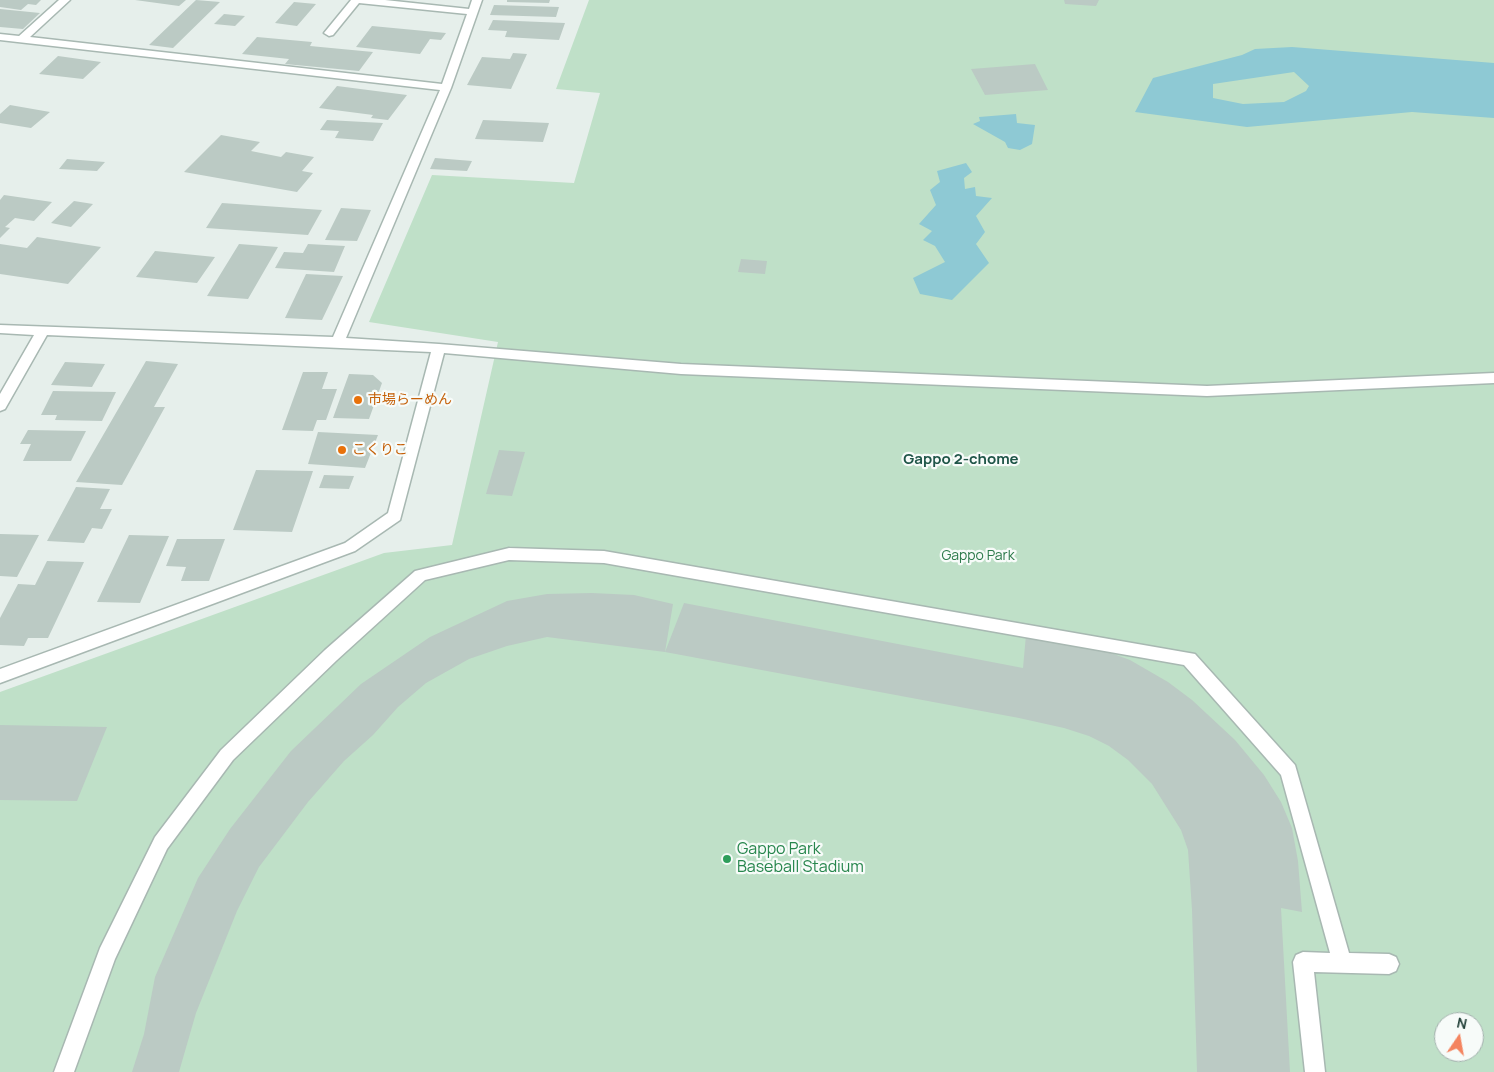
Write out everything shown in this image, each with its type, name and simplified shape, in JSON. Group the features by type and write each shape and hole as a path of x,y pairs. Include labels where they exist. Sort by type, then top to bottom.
{"street":[{"path":"21,40 65,0"},
{"path":"329,33 357,0 473,12"},
{"path":"338,342 446,88 477,0"},
{"path":"0,37 446,88"},
{"path":"0,329 338,342 439,348 681,370 1207,390 1494,378"},
{"path":"0,406 42,330"},
{"path":"0,676 350,547 395,516 439,348"},
{"path":"64,1072 107,955 161,843 227,755 332,655 420,575 509,554 604,557 1189,659 1289,771 1342,963"},
{"path":"1315,1072 1303,962 1389,964"}],"green space":[{"name":"Gappo Park","path":"589,0 1494,0 1494,1072 0,1072 0,692 384,553 452,545 498,342 369,322 432,175 574,183 600,93 556,89"}],"water":[{"path":"1292,47 1494,63 1494,118 1412,112 1247,127 1135,112 1153,78 1242,55 1255,49","holes":["1294,72 1309,86 1306,91 1284,102 1243,104 1213,98 1213,84"]},
{"path":"1016,114 1017,123 1035,125 1032,144 1020,150 1008,148 1005,142 973,124 980,121 979,117"},
{"path":"966,163 972,172 964,178 965,189 975,187 976,196 992,198 976,216 985,232 976,244 989,263 952,300 920,294 913,278 945,262 935,246 923,240 932,231 919,224 936,205 930,190 940,182 937,171"}],"building":[{"path":"0,0 41,0 36,5 28,4 21,10 0,7"},
{"path":"135,0 186,0 179,6"},
{"path":"196,0 220,2 173,48 149,45"},
{"path":"507,0 550,0 549,3 507,2"},
{"path":"1064,0 1099,0 1096,6 1065,4"},
{"path":"294,2 316,4 297,26 275,23"},
{"path":"494,5 559,7 556,17 490,15"},
{"path":"0,9 40,13 23,29 0,27"},
{"path":"224,14 245,16 235,26 214,24"},
{"path":"493,20 565,23 559,40 505,37 507,31 488,30"},
{"path":"372,26 446,33 441,40 430,39 420,54 356,47"},
{"path":"257,37 312,42 310,46 373,52 359,71 285,64 289,59 242,54"},
{"path":"513,53 527,54 511,89 467,85 482,57 510,59"},
{"path":"58,56 101,62 83,79 39,74"},
{"path":"1035,64 1048,90 985,95 971,69"},
{"path":"337,86 407,95 388,120 371,118 373,115 319,108"},
{"path":"10,105 50,112 31,128 0,123 0,114"},
{"path":"327,120 383,123 373,141 335,138 339,131 320,130"},
{"path":"483,120 549,123 543,142 475,139"},
{"path":"221,135 260,142 251,151 281,157 286,152 314,157 302,171 313,173 297,192 184,172"},
{"path":"435,158 472,161 467,171 430,169"},
{"path":"67,159 105,162 97,171 59,169"},
{"path":"4,195 52,202 34,221 15,218 5,227 10,228 0,238 0,200"},
{"path":"74,201 93,204 71,227 51,223"},
{"path":"222,203 322,210 308,235 206,228"},
{"path":"341,208 371,210 357,241 325,240"},
{"path":"37,237 101,247 68,284 0,274 0,244 27,248"},
{"path":"239,244 278,247 248,299 207,296"},
{"path":"308,244 345,246 334,272 275,268 284,252 303,253"},
{"path":"155,251 215,257 197,283 136,277"},
{"path":"741,259 767,261 765,274 738,272"},
{"path":"306,274 343,276 322,320 285,318"},
{"path":"146,361 178,364 154,407 165,407 122,485 76,482"},
{"path":"65,362 105,364 92,387 51,385"},
{"path":"303,372 328,372 322,389 337,389 326,420 317,420 313,431 282,430"},
{"name":"市場らーめん","path":"349,374 373,375 382,383 369,419 333,418"},
{"path":"53,391 116,392 102,421 55,420 57,415 41,415"},
{"path":"28,430 86,431 71,461 23,461 31,444 20,444"},
{"name":"こくりこ","path":"318,432 378,435 365,468 308,464"},
{"path":"499,450 525,452 512,496 486,494"},
{"path":"256,470 313,471 292,532 233,530"},
{"path":"324,475 354,476 349,489 319,488"},
{"path":"76,487 110,489 100,509 112,509 102,529 92,528 84,543 47,541"},
{"path":"0,534 39,535 17,577 0,576"},
{"path":"129,535 169,536 140,603 97,602"},
{"path":"177,539 225,539 209,581 181,581 186,567 166,566"},
{"path":"47,561 84,562 48,638 28,638 24,646 0,645 0,618 18,584 35,585"},
{"path":"592,593 634,595 673,604 665,652 547,637 507,646 469,659 426,683 398,707 373,735 344,761 308,802 259,867 237,911 196,1013 179,1072 132,1072 144,1034 155,977 198,878 230,829 291,751 361,684 430,637 507,601 547,594"},
{"path":"684,603 1023,668 1026,635 1081,642 1130,660 1168,682 1192,700 1235,740 1264,775 1281,802 1292,828 1298,861 1302,912 1281,908 1290,1072 1197,1072 1192,910 1188,850 1181,830 1152,784 1128,760 1109,746 1089,736 1064,728 1019,718 665,652"},
{"path":"0,725 107,727 77,801 0,800"}],"place":[{"name":"市場らーめん","path":"358,400"},
{"name":"こくりこ","path":"342,450"},
{"name":"Gappo Park Baseball Stadium","path":"727,859"}],"district":[{"name":"Gappo 2-chome","path":"961,460"}]}
